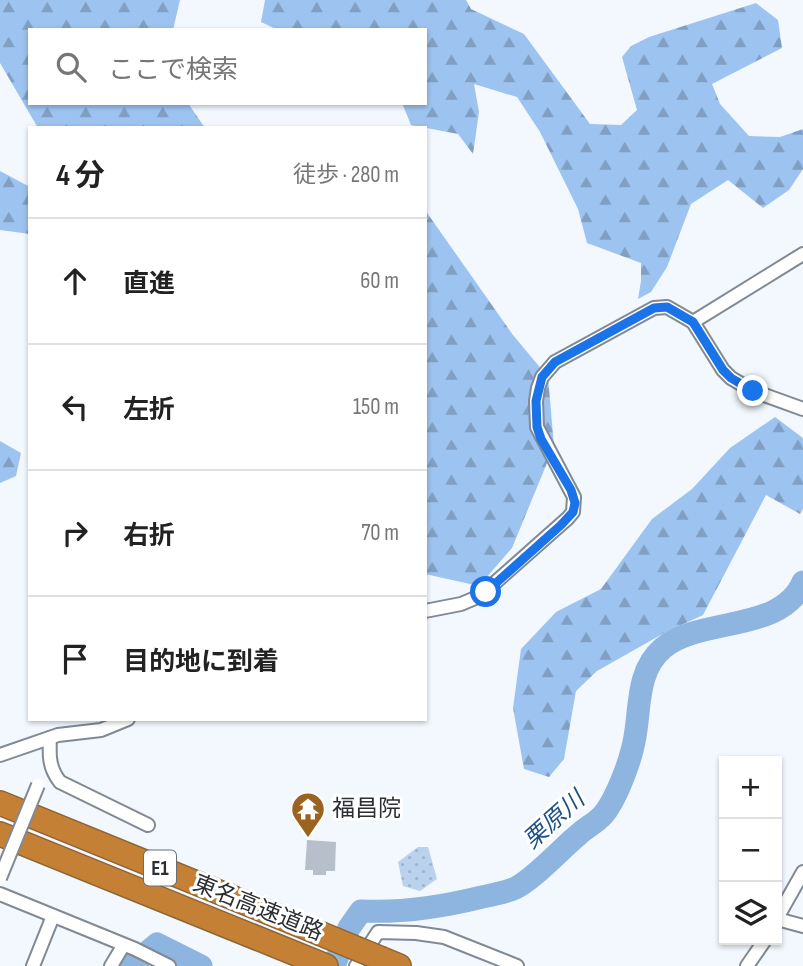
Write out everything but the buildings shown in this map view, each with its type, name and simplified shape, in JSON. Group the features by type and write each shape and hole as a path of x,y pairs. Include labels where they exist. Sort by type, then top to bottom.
{"highway":[{"name":"東名高速道路","path":"0,803 391,963"},
{"name":"東名高速道路","path":"0,834 316,962"}],"street":[{"path":"693,322 803,254"},
{"path":"427,611 461,604 480,596 573,512 575,503 571,490 541,439 537,427 538,388 555,362 654,308 667,307 693,322 723,370 731,378 753,391 803,409"},
{"path":"0,755 50,738 101,730 123,721"},
{"path":"0,878 48,759 50,738"},
{"path":"48,759 52,772 60,782 148,825"},
{"path":"782,909 803,872"},
{"path":"0,894 169,966"},
{"path":"33,966 53,916"},
{"path":"782,920 803,926"},
{"path":"356,966 378,932 444,937 517,966"},
{"path":"747,966 762,945"},
{"path":"111,966 129,947"}],"green space":[{"path":"0,0 180,0 173,28 28,28 28,105 189,105 204,126 37,126 0,63"},
{"path":"265,0 466,0 471,9 524,34 590,124 621,125 637,110 622,57 631,46 649,37 756,3 778,20 782,48 712,84 720,104 749,136 780,137 803,129 803,169 789,190 763,208 728,180 691,204 667,267 651,292 638,299 641,263 587,243 578,209 540,132 517,97 474,84 479,112 473,154 458,134 411,125 403,105 427,105 427,28 274,28 261,22"},
{"path":"0,171 28,186 28,234 0,230"},
{"path":"427,213 513,335 548,377 554,446 512,548 479,586 427,574"},
{"path":"775,417 803,438 803,509 800,514 766,495 703,615 666,632 597,671 576,691 564,759 549,777 524,769 513,708 521,649 556,612 601,589 652,519 692,489 730,448"},
{"path":"0,441 21,453 16,476 0,483"}],"shaded area":[{"path":"418,847 428,847 437,879 420,891 403,886 398,862"}],"waterway":[{"name":"栗原川","path":"334,966 349,928 361,911 407,910 467,901 513,889 537,873 600,818 613,800 632,750 643,680 654,658 663,648 678,638 759,617 777,609 792,598 803,582"},
{"name":"栗原川","path":"131,966 157,944 201,966"}],"place":[{"name":"福昌院","path":"308,839"}],"route":[{"path":"486,592 573,512 574,497 541,439 535,415 542,377 555,362 654,308 667,307 693,322 723,370 753,391"}]}
